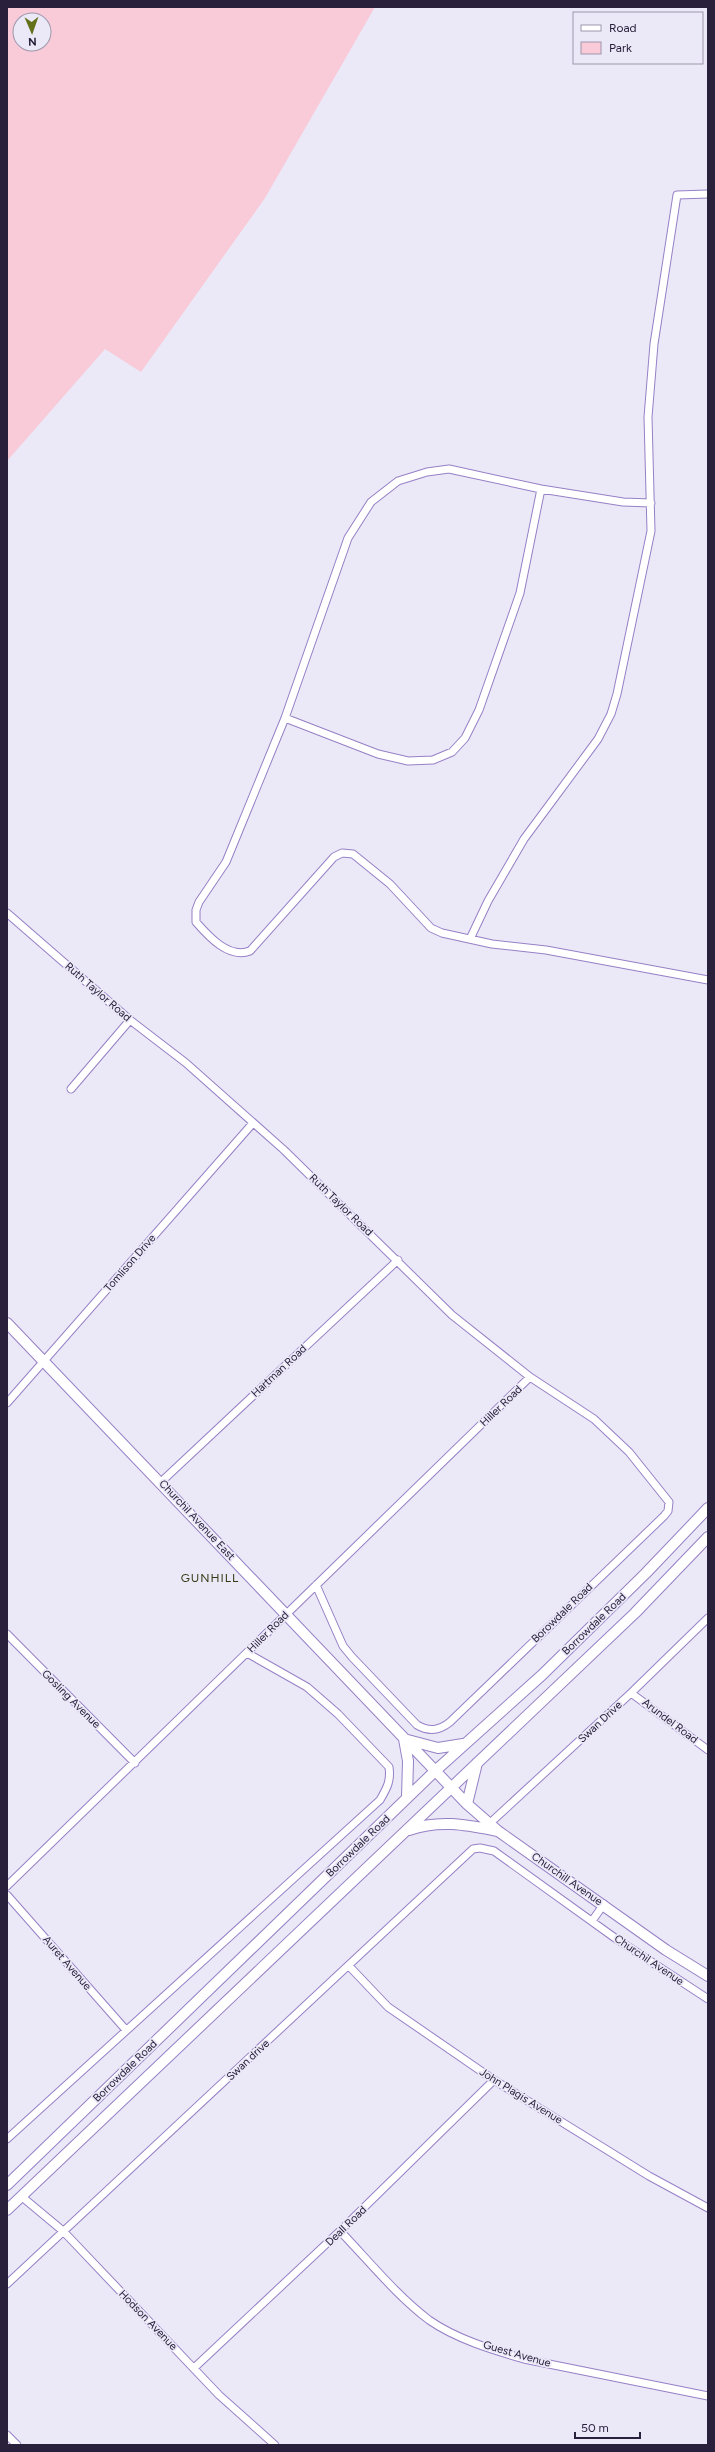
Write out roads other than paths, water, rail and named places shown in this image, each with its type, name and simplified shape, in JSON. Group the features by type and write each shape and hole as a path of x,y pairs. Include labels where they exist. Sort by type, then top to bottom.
{"main road":[{"name":"Churchil Avenue East","path":"7,1324 287,1613 434,1772"},
{"name":"Borrowdale Road","path":"7,2184 434,1772 542,1675 621,1598 708,1508"},
{"name":"Borrowdale Road","path":"7,2210 406,1831 477,1761 635,1613 708,1537"},
{"path":"407,1798 408,1761 404,1739 438,1748 465,1744"},
{"path":"467,1804 477,1761"},
{"name":"Churchill Avenue","path":"434,1772 498,1831 604,1904 666,1950 708,1976"},
{"path":"406,1831 425,1824 440,1823 498,1831"}],"street":[{"path":"470,939 485,908 524,839 598,739 611,714 628,646 651,531 652,503 648,466 648,417 654,344 672,220 677,195 708,194"},
{"path":"652,503 623,502 540,489 449,469 408,477 388,488 371,502 348,538 285,718 226,862 199,902 195,917 200,926 227,950 237,954 250,951 319,872 334,857 348,852 353,854 390,884 431,928 442,933 708,980"},
{"path":"285,718 378,754 408,761 433,760 452,752 465,738 479,710 520,593 540,489"},
{"name":"Ruth Taylor Road","path":"7,913 130,1020 186,1064 253,1123 326,1190 398,1260 447,1311 530,1378 594,1418 629,1452 669,1502"},
{"path":"71,1089 130,1020"},
{"name":"Tomlison Drive","path":"7,1403 253,1123"},
{"name":"Hartman Road","path":"161,1482 398,1260"},
{"name":"Hiller Road","path":"7,1886 135,1764 287,1613 530,1378"},
{"name":"Borowdale Road","path":"316,1585 343,1646 401,1711 417,1725 429,1730 439,1730 450,1722 664,1516 669,1507 669,1502"},
{"name":"Swan Drive","path":"489,1824 631,1693 708,1618"},
{"name":"Gosling Avenue","path":"7,1634 135,1764"},
{"path":"7,2139 380,1800 389,1785 391,1777 389,1767 338,1714 307,1687 247,1653"},
{"name":"Arundel Road","path":"631,1693 708,1750"},
{"name":"Swan drive","path":"7,2284 466,1854 480,1848 494,1850"},
{"name":"Churchil Avenue","path":"494,1850 592,1920 708,1999"},
{"name":"Auret Avenue","path":"7,1895 126,2030"},
{"path":"592,1920 604,1904"},
{"name":"John Plagis Avenue","path":"348,1966 388,2007 494,2080 649,2176 708,2208"},
{"name":"Deall Road","path":"194,2368 340,2231 494,2080"},
{"name":"Hodson Avenue","path":"21,2196 63,2231 219,2395 275,2445"},
{"name":"Guest Avenue","path":"340,2231 413,2306 430,2320 453,2333 495,2350 524,2359 708,2396"},
{"path":"7,2435 17,2445"}],"district":[{"name":"GUNHILL","path":"210,1578"}]}
